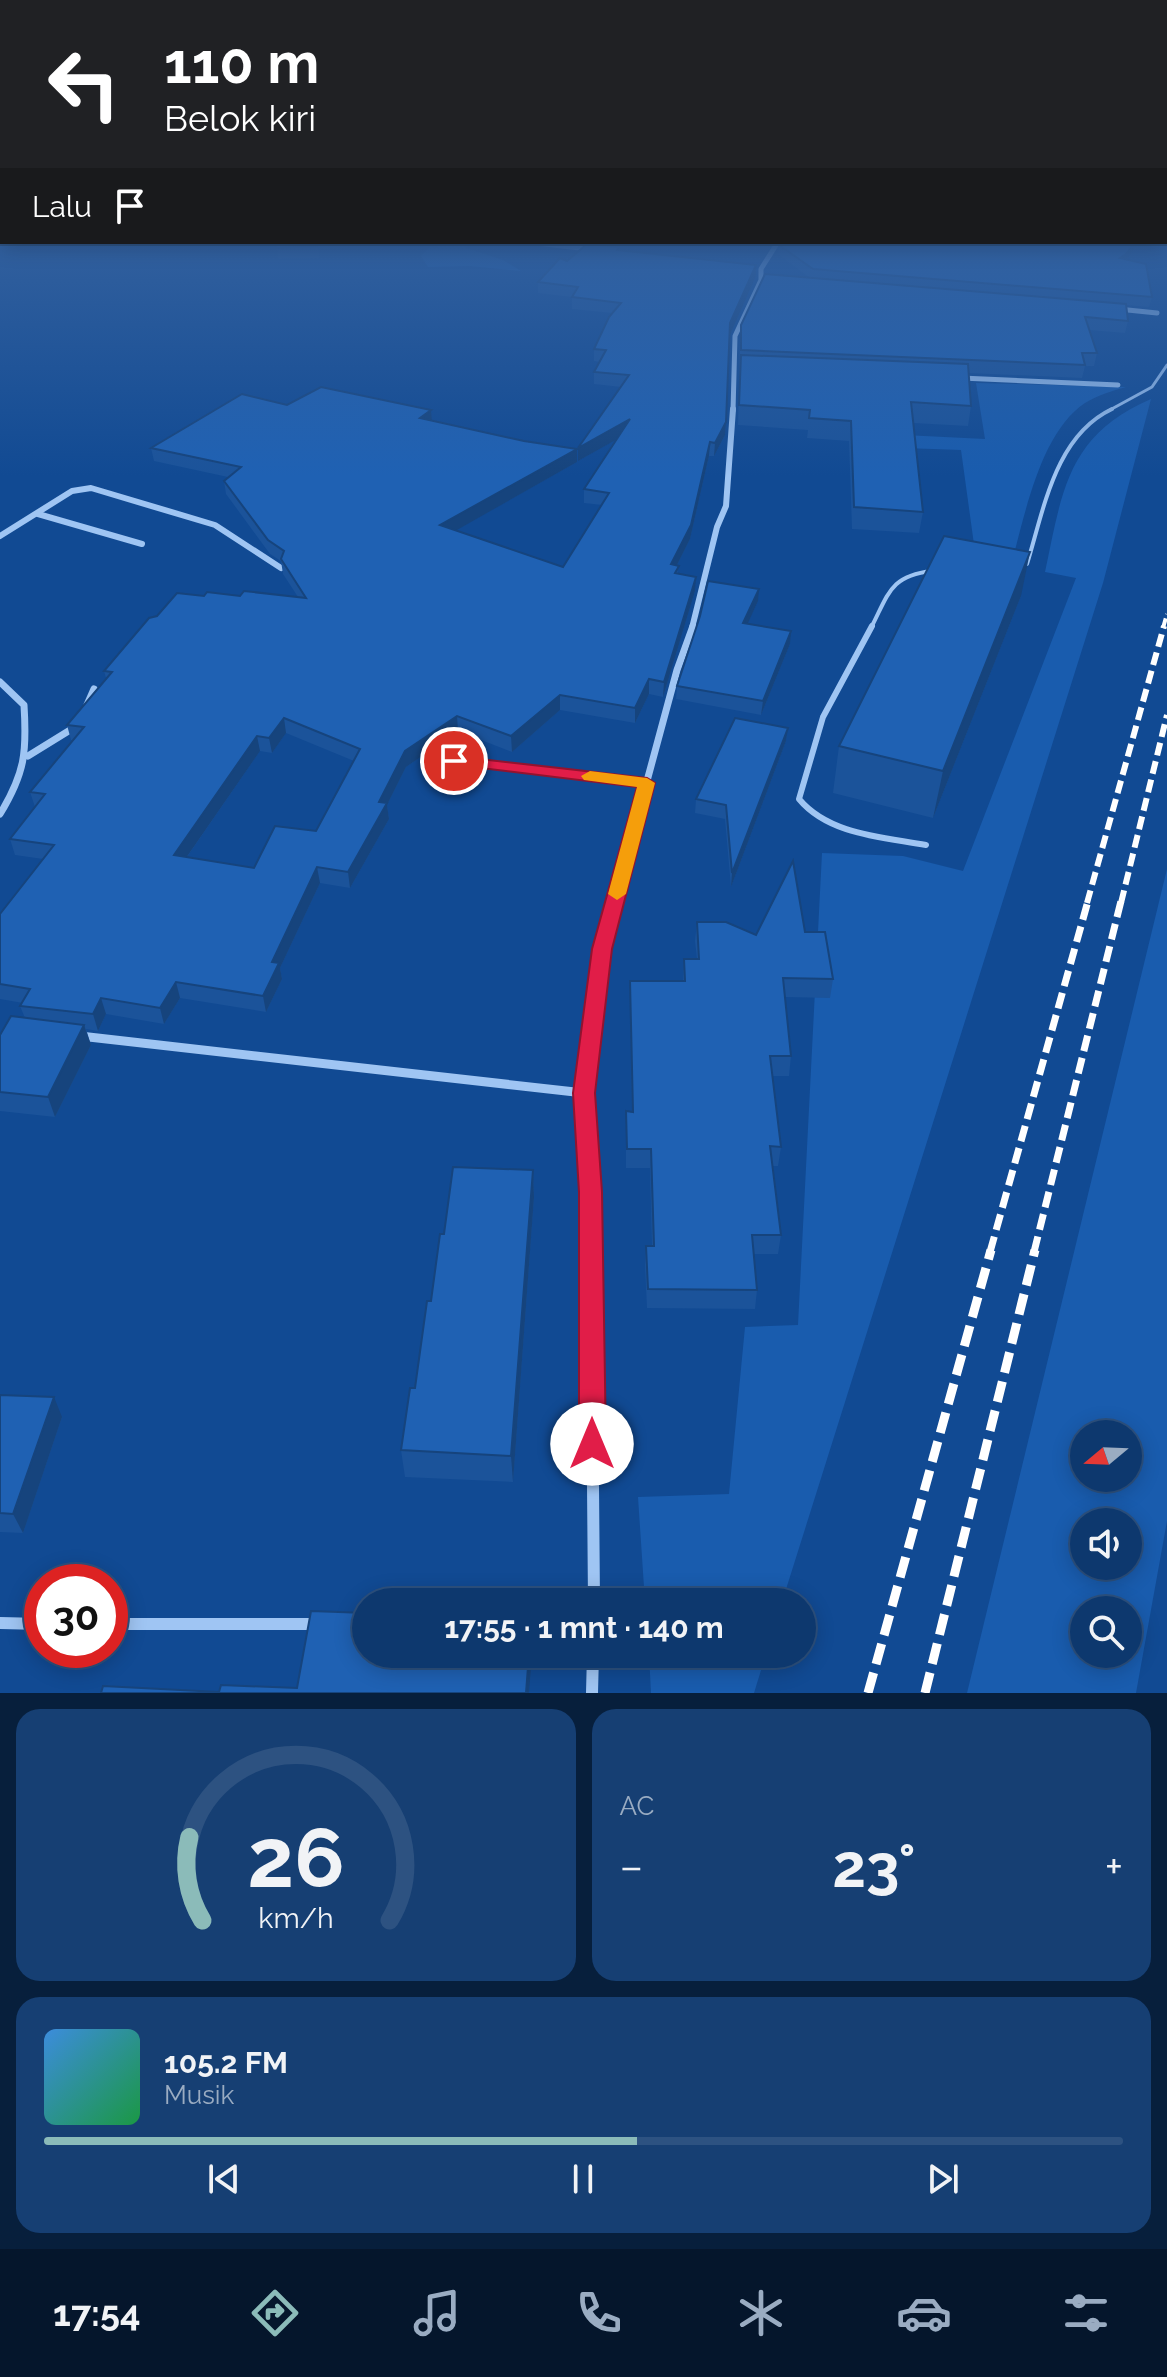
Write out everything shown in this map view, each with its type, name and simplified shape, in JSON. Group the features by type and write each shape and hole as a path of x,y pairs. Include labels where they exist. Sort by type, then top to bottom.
{"street":[{"path":"594,1588 590,1192 584,1093 602,949 677,670 700,606 717,527 726,506 736,368 735,336 743,318"},
{"path":"959,378 1118,385"},
{"path":"0,536 72,491 91,488 215,525 281,568"},
{"path":"38,514 142,544"},
{"path":"0,682 24,705 28,756 20,782 0,814"},
{"path":"84,711 94,689"},
{"path":"28,756 70,732 79,722"},
{"path":"454,761 647,783"},
{"path":"65,1035 584,1093"},
{"path":"0,1623 24,1624"},
{"path":"128,1624 335,1623"},
{"path":"592,1693 593,1668"}],"lane":[{"path":"1023,578 1059,464 1086,426 1150,390 1163,379 1167,365"},
{"path":"926,845 827,822 806,811 799,799 823,717 893,586 908,574 942,572"}],"shaded area":[{"path":"976,383 1126,387 1085,403 1056,434 1036,476 1011,565 976,559 961,450 904,448 904,435 985,439"},
{"path":"1151,399 1103,583 786,1588 644,1588 638,1497 729,1494 745,1327 798,1325 822,853 903,856 963,871 1076,578 1045,572 1064,492 1085,448 1101,430 1123,413"},
{"path":"1167,869 1167,1521 1142,1660 1142,1596 1070,1596 1070,1668 1141,1668 1136,1693 967,1693"},
{"path":"650,1668 762,1668 754,1693 651,1693"}],"building":[{"path":"609,318 732,318 726,422 715,443 710,442 691,525 671,564 679,566 675,573 696,577 664,682 649,679 635,708 560,695 511,736 457,716 405,751 379,802 387,803 348,872 317,867 272,962 279,963 263,996 176,982 160,1008 101,998 93,1014 20,1006 30,989 0,984 0,914 54,845 10,839 45,794 30,792 84,727 67,725 112,672 104,671 149,618 157,616 177,593 204,596 207,592 240,596 244,591 306,598 281,559 284,551 268,540 224,481 241,467 151,448 242,394 287,405 321,387 431,410 420,418 524,441 577,449 440,525 563,567 609,493 584,489 630,419 578,448 629,375 594,372 606,350 594,349","holes":["284,718 360,749 316,831 275,826 254,868 174,855 257,736 269,738"]},
{"path":"744,318 1085,318 1097,353 1082,353 1085,365 741,350 741,325"},
{"path":"1096,318 1128,318 1128,321"},
{"path":"741,355 968,364 971,406 911,402 923,512 854,507 851,421 809,418 810,410 739,405"},
{"path":"944,536 1030,552 943,771 839,746"},
{"path":"708,581 759,589 743,623 791,631 763,701 677,686"},
{"path":"735,718 788,728 732,873 726,805 696,799"},
{"path":"793,861 805,932 825,932 833,979 783,978 791,1056 770,1056 781,1147 770,1146 781,1235 752,1235 757,1290 648,1289 646,1246 654,1246 651,1149 627,1149 626,1111 633,1112 630,981 685,981 684,959 699,959 697,922 726,922 756,935"},
{"path":"11,1016 84,1025 48,1097 0,1092 0,1035"},
{"path":"453,1167 533,1170 511,1456 401,1450 410,1388 415,1388 427,1301 431,1301 440,1234 444,1234"},
{"path":"0,1395 54,1397 13,1514 0,1513"},
{"path":"311,1611 352,1612 352,1668 528,1668 526,1693 101,1693 103,1686 219,1692 221,1685 297,1688"}],"railway":[{"path":"1163,628 1167,614"},
{"path":"1087,903 1164,626"},
{"path":"1121,903 1167,715"},
{"path":"990,1252 1088,901"},
{"path":"1034,1252 1121,901"},
{"path":"868,1693 991,1250"},
{"path":"925,1693 1035,1250"}],"slow traffic":[{"path":"590,776 647,783 617,894"}],"route":[{"path":"454,761 647,783 602,949 584,1093 590,1192 592,1444"}]}
